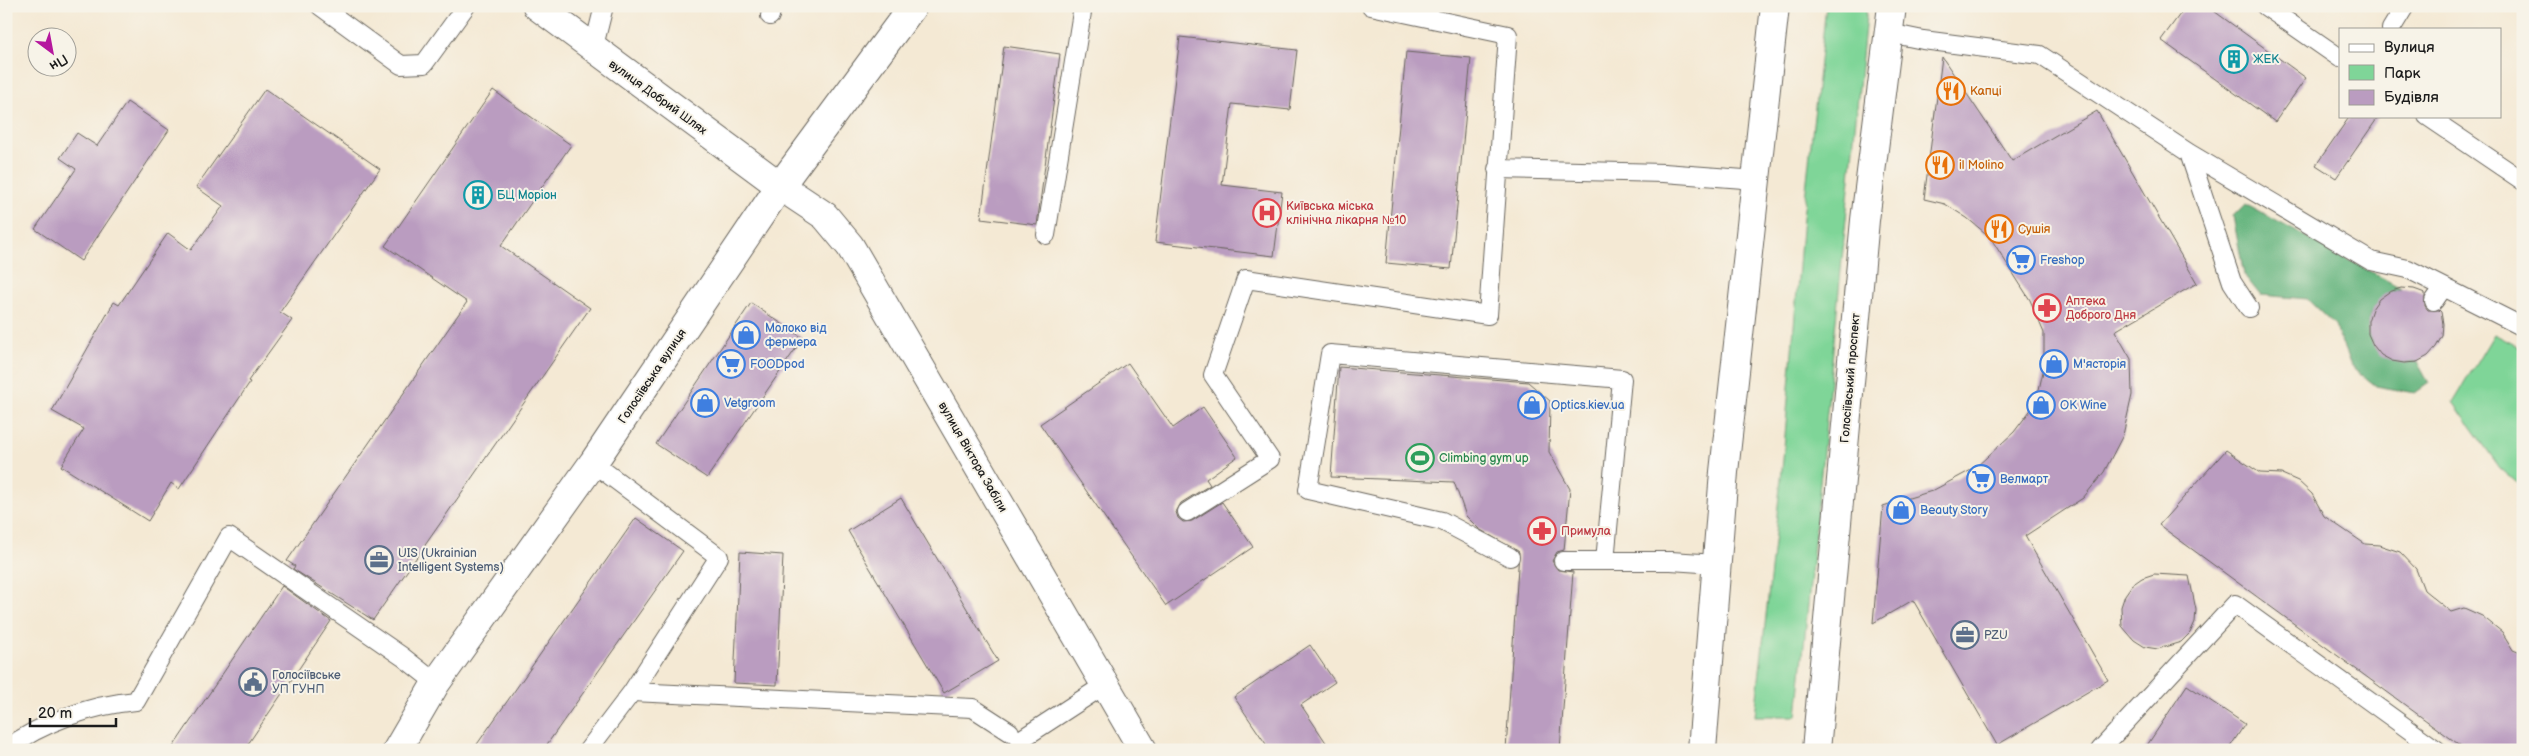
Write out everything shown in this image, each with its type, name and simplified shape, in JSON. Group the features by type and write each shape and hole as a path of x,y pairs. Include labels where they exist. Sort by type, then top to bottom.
{"main road":[{"name":"вулиця Добрий Шлях","path":"537,6 593,50 780,186"},
{"name":"Голосіївська вулиця","path":"397,750 436,683 593,463 780,186 913,6"},
{"path":"1702,750 1716,564 1775,6"},
{"name":"Голосіївський проспект","path":"1816,750 1864,230 1890,19"},
{"name":"вулиця Віктора Забіли","path":"780,186 825,216 850,246 1106,684 1142,750"}],"lane":[{"path":"320,6 401,65 424,64 466,6"},
{"path":"593,50 604,6"},
{"path":"1046,235 1083,6"},
{"path":"1187,512 1270,459 1213,375 1246,279 1488,315 1508,35 1371,6"},
{"path":"2265,6 2339,57"},
{"path":"2392,28 2405,6"},
{"path":"1890,19 1923,40 2040,55 2188,153 2371,261 2408,269 2439,294 2523,327"},
{"path":"2429,118 2523,181"},
{"path":"2188,153 2232,282 2248,308"},
{"path":"1497,169 1664,173 1757,180"},
{"path":"1510,558 1442,521 1308,490 1330,354 1622,379 1605,561"},
{"path":"588,750 632,692 719,557 593,463"},
{"path":"6,749 58,720 114,703 136,701 229,537 403,657 436,683"},
{"path":"1562,561 1671,561 1716,564"},
{"path":"2100,750 2235,604 2437,750"},
{"path":"1026,750 1020,740 1106,684"},
{"path":"632,692 973,708 1010,732"}],"green space":[{"path":"1826,6 1867,6 1797,716 1755,716 1783,460 1803,217"},
{"path":"2245,204 2401,288 2385,296 2374,307 2369,320 2369,333 2374,345 2384,355 2398,361 2417,362 2429,383 2415,393 2376,386 2351,366 2335,325 2308,299 2260,295 2244,275 2233,216"},
{"path":"2494,334 2523,349 2523,488 2500,468 2453,402"}],"building":[{"name":"ЖЕК","path":"2186,6 2207,6 2306,78 2275,122 2161,40"},
{"path":"1180,37 1297,50 1290,110 1232,104 1222,185 1282,192 1274,256 1155,242"},
{"path":"1004,46 1060,54 1037,225 981,218"},
{"path":"1406,52 1471,58 1451,269 1386,263"},
{"path":"1942,57 2012,161 2097,111 2197,283 2115,331 2131,359 2132,395 2123,435 2104,472 2083,498 2025,536 2108,680 1997,745 1913,600 1873,623 1883,506 1932,491 1975,468 2014,432 2036,403 2044,367 2044,333 2030,300 1990,237 1967,218 1945,204 1924,199"},
{"path":"265,89 380,169 280,312 292,320 248,381 250,382 179,489 171,483 148,521 61,466 84,429 52,411 114,302 119,305 168,233 191,250 223,206 196,187"},
{"path":"493,90 571,145 501,246 590,308 373,620 293,569 295,566 287,561 467,302 385,246"},
{"path":"127,102 169,130 81,261 35,229 76,169 60,158 77,133 97,146"},
{"path":"2349,118 2378,118 2336,178 2316,165"},
{"path":"2401,288 2414,289 2425,293 2425,306 2428,310 2439,310 2441,312 2442,336 2428,356 2417,362 2404,363 2392,361 2381,355 2373,345 2368,334 2368,321 2372,309 2379,299 2389,292"},
{"path":"751,303 803,338 707,478 656,444"},
{"path":"1128,363 1173,428 1203,407 1237,457 1206,479 1210,485 1181,503 1176,512 1178,518 1183,522 1192,521 1222,502 1253,547 1166,606 1040,424"},
{"path":"1339,367 1528,382 1550,401 1549,452 1570,489 1564,550 1557,552 1552,561 1558,570 1573,572 1560,750 1506,750 1519,552 1479,529 1466,516 1454,482 1331,477"},
{"path":"2226,450 2260,473 2282,474 2298,481 2312,494 2324,516 2365,544 2379,545 2400,552 2416,569 2424,590 2451,612 2464,608 2482,616 2502,632 2513,650 2523,654 2523,750 2469,750 2461,746 2159,525"},
{"path":"901,498 998,661 944,693 848,531"},
{"path":"636,518 683,551 543,750 473,750"},
{"path":"740,552 783,555 777,685 734,683"},
{"path":"2154,574 2189,576 2196,610 2195,622 2190,633 2181,642 2158,649 2145,647 2134,640 2122,626 2121,607 2125,595 2132,585 2142,578"},
{"name":"Голосіївське УП ГУНП","path":"282,586 331,621 244,750 171,750"},
{"path":"1310,645 1335,682 1301,705 1331,750 1270,750 1234,697"},
{"path":"2187,685 2245,724 2228,750 2144,750"}],"place":[{"name":"ЖЕК","path":"2234,59"},
{"name":"Капці","path":"1951,91"},
{"name":"il Molino","path":"1940,165"},
{"name":"БЦ Моріон","path":"478,195"},
{"name":"Київська міська клінічна лікарня №10","path":"1267,213"},
{"name":"Сушія","path":"1999,229"},
{"name":"Freshop","path":"2021,260"},
{"name":"Аптека Доброго Дня","path":"2047,308"},
{"name":"Молоко від фермера","path":"746,335"},
{"name":"FOODpod","path":"731,364"},
{"name":"М'ясторія","path":"2054,364"},
{"name":"Vetgroom","path":"705,403"},
{"name":"Optics.kiev.ua","path":"1532,405"},
{"name":"OK Wine","path":"2041,405"},
{"name":"Climbing gym up","path":"1420,458"},
{"name":"Велмарт","path":"1981,479"},
{"name":"Beauty Story","path":"1901,510"},
{"name":"Примула","path":"1542,531"},
{"name":"UIS (Ukrainian Intelligent Systems)","path":"379,560"},
{"name":"PZU","path":"1965,635"},
{"name":"Голосіївське УП ГУНП","path":"253,682"}]}
